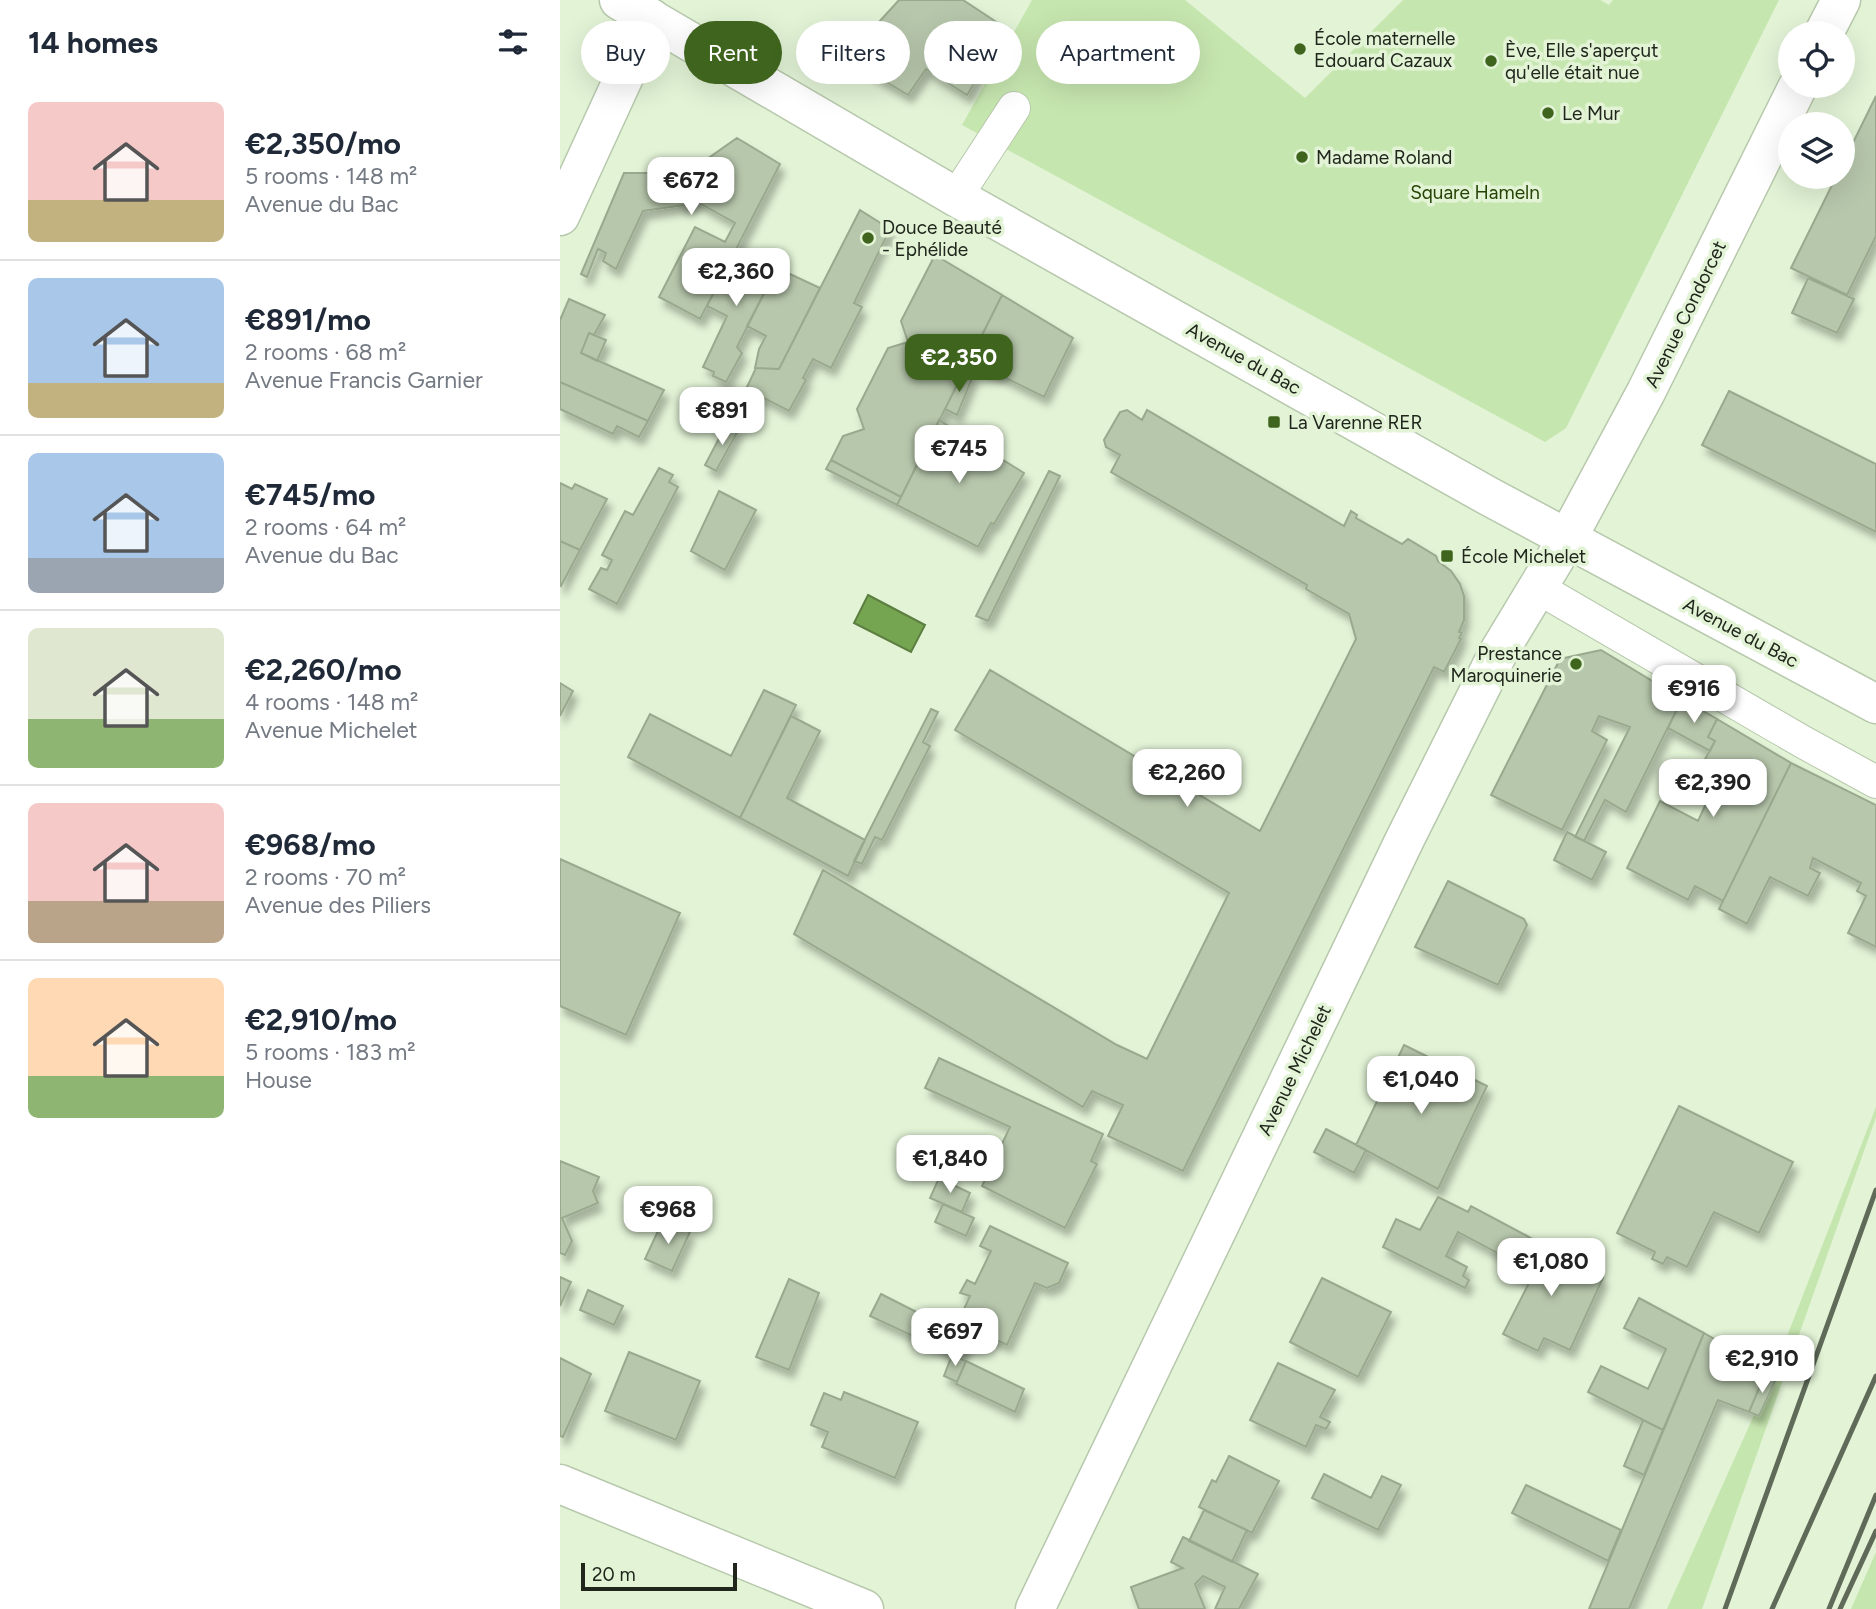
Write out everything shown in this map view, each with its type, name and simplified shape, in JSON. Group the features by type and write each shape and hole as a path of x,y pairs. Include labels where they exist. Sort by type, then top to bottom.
{"street":[{"path":"1830,21 1841,0"},
{"path":"560,216 635,9"},
{"name":"Avenue du Bac","path":"635,9 956,197 1567,539 1876,704"},
{"name":"Avenue Condorcet","path":"1567,539 1646,392 1792,98"},
{"name":"Avenue Michelet","path":"1035,1609 1405,839 1498,653 1567,539"},
{"path":"560,1484 864,1609"}],"lane":[{"path":"956,197 1014,108"},
{"path":"1538,588 1791,736 1876,782"}],"green space":[{"name":"Square Hameln","path":"1032,0 1185,0 1305,98 1403,0 1600,0 1609,5 1613,0 1779,0 1566,428 1545,442 962,125 985,84 1022,84 1020,21"},
{"path":"1876,1107 1876,1117 1702,1609 1667,1609 1772,1375"},
{"path":"1876,1552 1876,1609 1851,1609"}],"shaded area":[{"path":"868,595 925,625 911,652 854,623"}],"building":[{"path":"899,0 963,0 995,21 924,21 924,72 908,95 890,84 910,84 910,21 880,21"},
{"path":"950,84 974,84 967,95"},
{"path":"1876,96 1876,236 1847,295 1791,268 1830,189 1855,189 1855,139"},
{"path":"737,138 780,164 700,319 659,297 695,227 725,242 735,223 699,203 643,211 616,269 603,261 606,253 598,249 587,277 581,274 624,173 653,173 691,165 707,159"},
{"path":"860,210 890,229 854,303 862,307 831,368 813,359 803,378 806,380 789,411 746,389 756,368 779,369"},
{"path":"736,249 777,268 737,347 742,353 726,382 703,367 727,316 707,306"},
{"path":"935,255 1002,295 901,497 831,460 843,436 864,429 857,409 888,348 908,342 901,321"},
{"path":"777,268 820,288 779,369 755,368 759,349 766,336 747,326"},
{"path":"1808,278 1854,299 1837,333 1792,313"},
{"path":"1002,295 1073,338 1044,397 970,360"},
{"path":"569,299 605,315 594,335 589,333 581,353 664,390 648,421 560,382 560,320"},
{"path":"589,333 606,340 597,361 581,353"},
{"path":"964,371 973,376 957,415 945,409"},
{"path":"560,382 648,421 639,437 617,426 613,434 560,409"},
{"path":"1729,391 1876,464 1876,532 1702,445"},
{"path":"1127,410 1142,420 1147,410 1344,526 1351,511 1357,515 1356,518 1402,544 1408,539 1436,556 1438,561 1451,571 1464,596 1464,620 1459,632 1462,633 1459,638 1461,639 1444,672 1434,667 1183,1171 1108,1136 1123,1105 1092,1091 1083,1107 794,934 823,870 1117,1045 1147,1059 1229,893 955,730 990,670 1260,831 1356,639 1349,614 1306,589 1307,585 1111,472 1120,455 1106,447 1104,440 1120,412"},
{"path":"939,420 1024,473 978,547 897,505"},
{"path":"727,423 739,429 716,471 705,465"},
{"path":"831,460 901,497 897,505 826,469"},
{"path":"659,468 673,475 669,482 678,487 617,604 589,589 601,568 607,570 612,560 602,555 625,511 633,515"},
{"path":"1049,471 1060,476 988,621 976,616"},
{"path":"560,483 572,489 575,484 607,499 580,550 560,541"},
{"path":"719,491 756,510 725,570 691,551"},
{"path":"560,541 580,550 561,586 560,585"},
{"path":"1601,650 1682,699 1626,812 1605,800 1584,841 1575,837 1630,727 1599,716 1592,731 1607,740 1562,830 1491,795 1560,659"},
{"path":"560,683 573,691 560,716"},
{"path":"764,690 796,705 740,818 628,757 650,714 731,756"},
{"path":"1682,699 1717,719 1708,737 1715,741 1710,751 1668,728"},
{"path":"931,709 938,712 923,742 930,746 882,840 875,837 862,864 854,861"},
{"path":"791,716 820,731 787,798 865,840 848,876 740,818"},
{"path":"1717,719 1791,763 1723,901 1695,886 1688,900 1627,868 1660,801 1698,821 1711,793 1692,783 1715,741 1708,737"},
{"path":"1791,763 1876,805 1876,947 1848,933 1866,896 1857,891 1861,883 1813,858 1810,868 1820,873 1808,896 1770,877 1747,924 1719,909"},
{"path":"1567,832 1606,852 1592,880 1554,860"},
{"path":"560,859 680,913 626,1035 560,1006"},
{"path":"1448,881 1524,919 1527,925 1498,985 1415,947"},
{"path":"1404,1045 1487,1086 1438,1189 1356,1145"},
{"path":"939,1058 1103,1134 1091,1161 1097,1164 1065,1228 982,1186 1010,1127 925,1088"},
{"path":"1679,1106 1793,1162 1759,1233 1714,1212 1687,1267 1667,1257 1663,1264 1652,1259 1655,1252 1617,1233"},
{"path":"1326,1129 1366,1150 1354,1173 1314,1152"},
{"path":"560,1161 599,1177 593,1191 598,1203 562,1218 572,1241 565,1255 560,1253"},
{"path":"939,1178 970,1193 962,1212 930,1198"},
{"path":"1438,1197 1468,1212 1471,1206 1529,1237 1516,1263 1458,1232 1446,1256 1467,1267 1463,1276 1469,1280 1465,1288 1383,1247 1396,1219 1420,1230"},
{"path":"943,1204 974,1218 966,1236 935,1222"},
{"path":"663,1220 690,1232 672,1271 645,1259"},
{"path":"990,1226 1068,1263 1059,1283 1047,1288 1035,1283 1007,1345 958,1322 970,1296 960,1293 967,1280 975,1284 991,1251 980,1246"},
{"path":"1529,1237 1603,1278 1570,1350 1544,1338 1538,1351 1503,1334 1530,1281 1512,1273"},
{"path":"560,1277 571,1282 560,1306"},
{"path":"1322,1278 1391,1312 1358,1377 1290,1342"},
{"path":"789,1279 819,1293 789,1370 756,1357"},
{"path":"588,1290 623,1306 614,1325 580,1310"},
{"path":"881,1294 942,1325 940,1328 968,1342 960,1358 870,1316"},
{"path":"1639,1298 1704,1333 1663,1430 1588,1392 1601,1366 1648,1389 1666,1349 1624,1328"},
{"path":"1704,1333 1737,1352 1734,1362 1765,1374 1749,1412 1718,1400 1629,1609 1589,1609"},
{"path":"629,1352 700,1381 676,1440 605,1411"},
{"path":"952,1355 966,1361 957,1382 944,1376"},
{"path":"560,1358 591,1374 563,1437 560,1436"},
{"path":"966,1361 1024,1389 1015,1412 956,1384"},
{"path":"1278,1363 1335,1390 1320,1417 1330,1422 1326,1429 1316,1425 1306,1447 1250,1420"},
{"path":"1765,1374 1776,1379 1759,1416 1749,1412"},
{"path":"844,1392 918,1422 895,1478 822,1447 828,1432 811,1425 824,1393 841,1400"},
{"path":"1643,1420 1663,1430 1644,1475 1624,1466"},
{"path":"1229,1456 1279,1481 1252,1533 1199,1507 1212,1480 1216,1482"},
{"path":"1324,1474 1371,1498 1382,1476 1401,1485 1378,1530 1312,1498"},
{"path":"1526,1485 1621,1530 1608,1561 1512,1513"},
{"path":"1204,1510 1247,1530 1232,1562 1189,1541"},
{"path":"1183,1537 1258,1574 1239,1609 1215,1609 1225,1587 1203,1576 1195,1584 1205,1609 1139,1609 1131,1587 1183,1568 1171,1562"}],"railway":[{"path":"1725,1609 1876,1190"},
{"path":"1772,1609 1876,1376"},
{"path":"1829,1609 1876,1495"},
{"path":"1840,1609 1876,1531"}],"place":[{"name":"École maternelle Edouard Cazaux","path":"1300,49"},
{"name":"Ève, Elle s'aperçut qu'elle était nue","path":"1491,61"},
{"name":"Le Mur","path":"1548,113"},
{"name":"Madame Roland","path":"1302,157"},
{"name":"Douce Beauté - Ephélide","path":"868,238"},
{"name":"La Varenne RER","path":"1274,422"},
{"name":"École Michelet","path":"1447,556"},
{"name":"Prestance Maroquinerie","path":"1576,664"}]}
